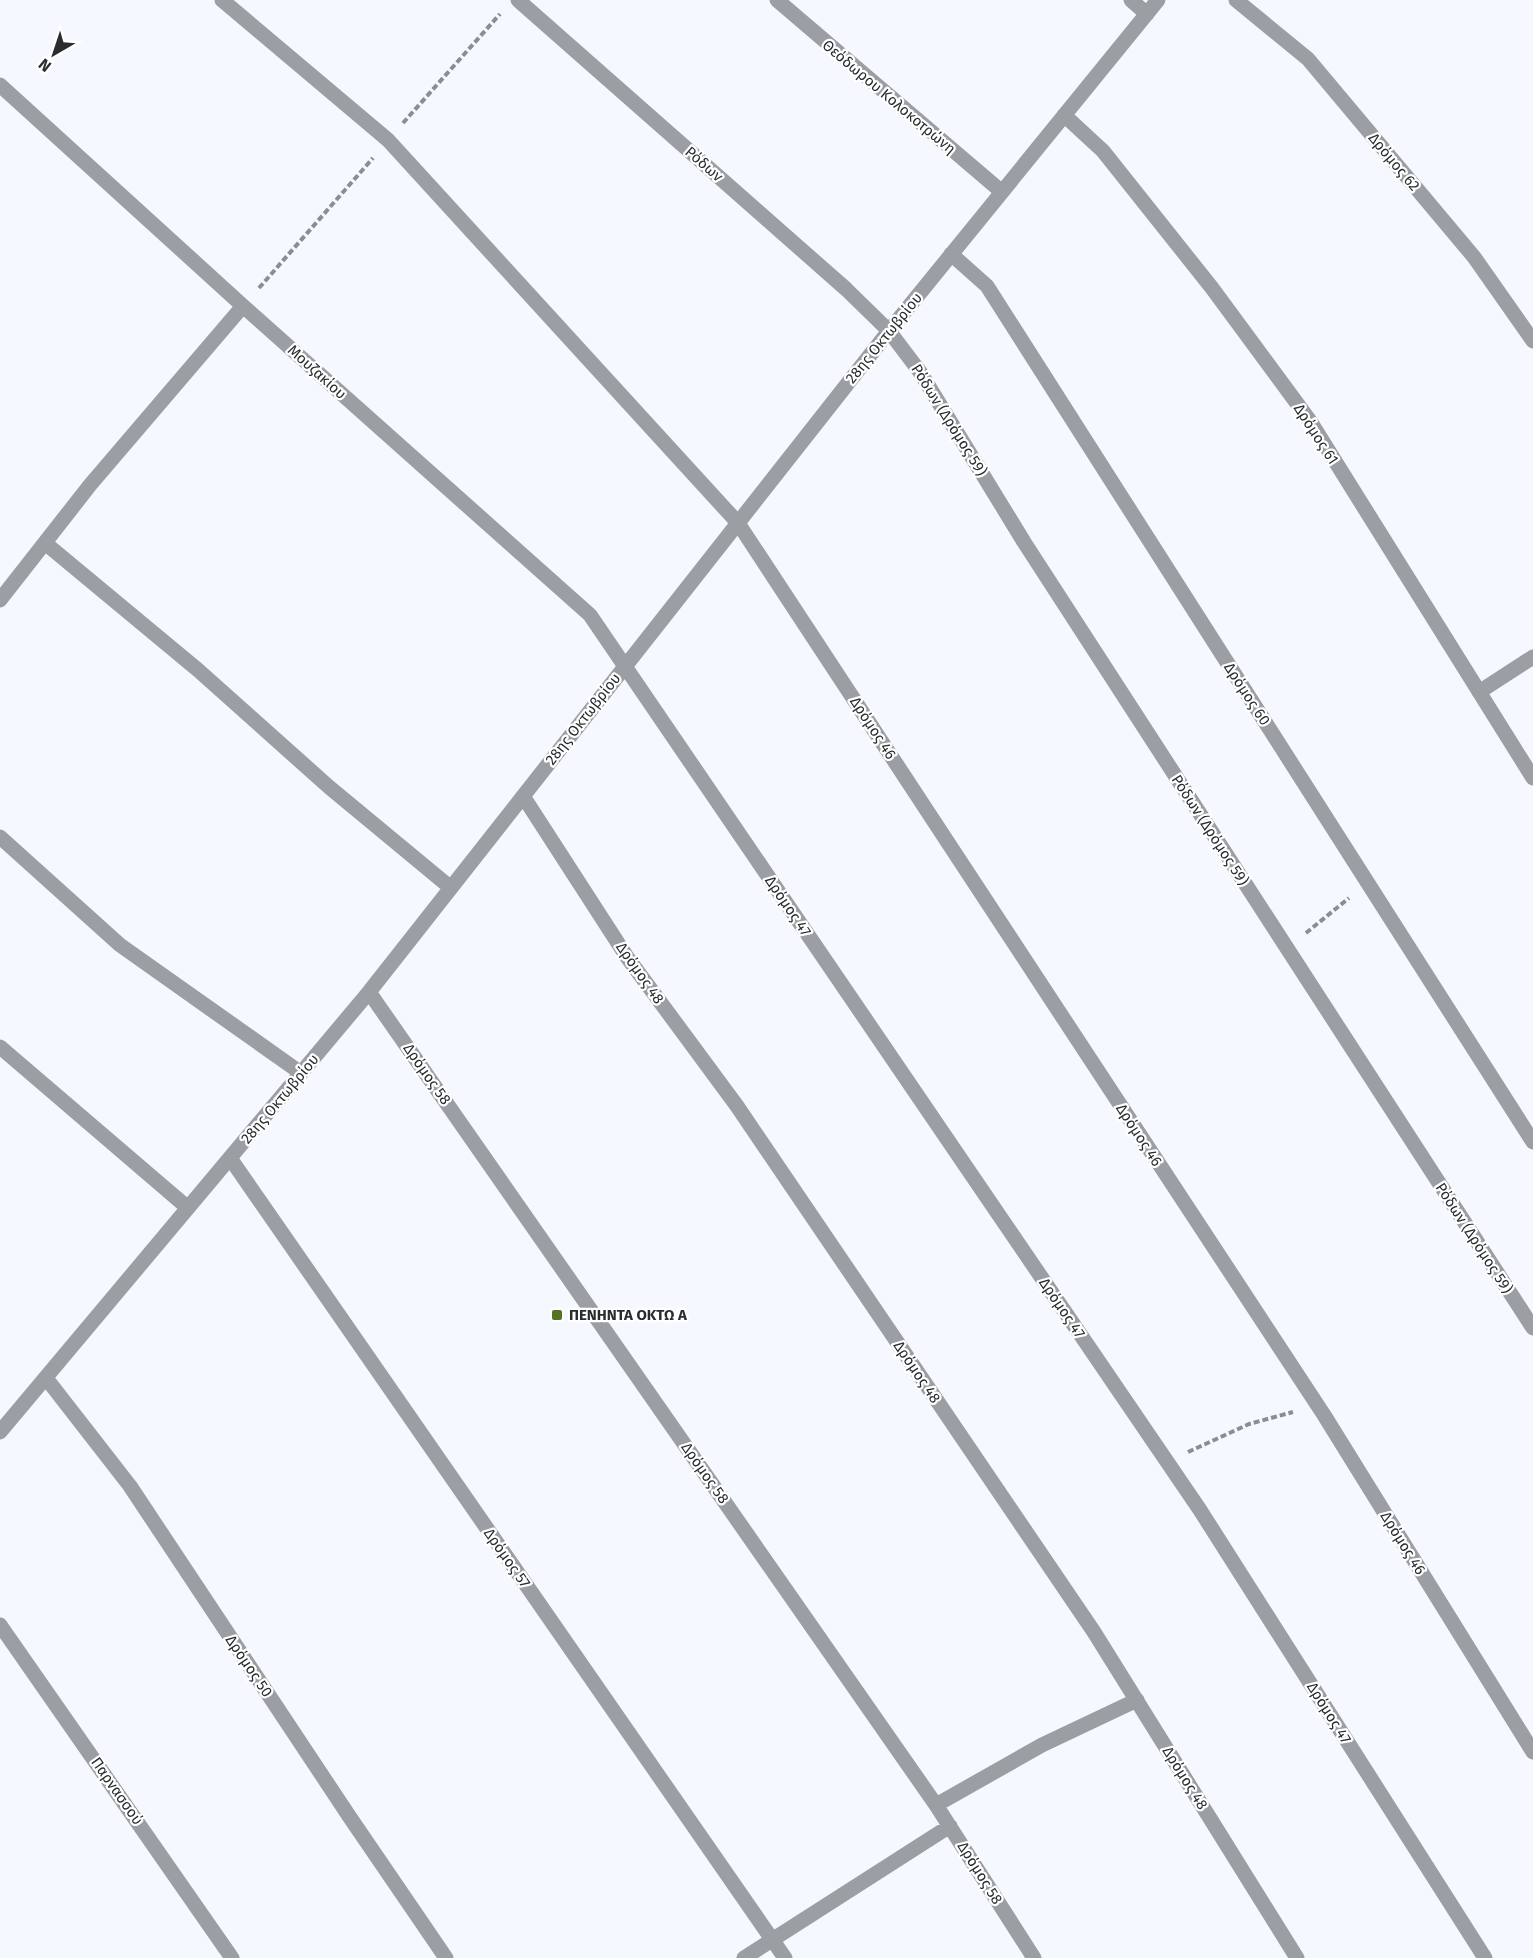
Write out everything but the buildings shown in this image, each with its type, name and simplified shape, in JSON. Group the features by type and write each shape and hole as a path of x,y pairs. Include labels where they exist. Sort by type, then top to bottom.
{"street":[{"name":"Δρόμος 46","path":"222,0 388,140 738,523 1317,1406 1533,1752"},
{"name":"Ρόδων","path":"518,0 846,289 889,331"},
{"name":"Θεόδωρου Κολοκοτρώνη","path":"777,0 1002,192"},
{"path":"1131,0 1147,14"},
{"name":"28ης Οκτωβρίου","path":"0,1432 369,992 889,331 1158,0"},
{"name":"Δρόμος 62","path":"1236,0 1308,59 1474,257 1533,341"},
{"name":"Μουζακίου","path":"0,85 243,306 590,615 624,667"},
{"name":"Δρόμος 61","path":"1064,115 1110,160 1212,288 1310,422 1533,778"},
{"name":"Δρόμος 60","path":"951,254 987,286 1533,1142"},
{"path":"0,600 90,485 243,306"},
{"name":"Ρόδων (Δρόμος 59)","path":"889,331 920,372 1024,542 1533,1328"},
{"path":"45,543 198,670 329,787 451,888"},
{"path":"1479,692 1533,657"},
{"name":"Δρόμος 47","path":"624,667 1167,1461 1485,1958"},
{"name":"Δρόμος 48","path":"523,796 627,957 737,1106 1094,1632 1298,1958"},
{"path":"0,837 120,945 301,1073"},
{"name":"Δρόμος 58","path":"369,992 936,1805 1034,1958"},
{"path":"0,1047 188,1208"},
{"name":"Δρόμος 57","path":"230,1158 785,1958"},
{"name":"Δρόμος 50","path":"45,1378 130,1486 342,1806 446,1958"},
{"name":"Παρνασσού","path":"0,1625 232,1958"},
{"path":"936,1805 1042,1744 1137,1700"},
{"path":"744,1958 950,1826"}],"path":[{"path":"1289,951 1314,924 1368,884"},
{"path":"1167,1461 1249,1424 1317,1406"}],"place":[{"name":"ΠΕΝΗΝΤΑ ΟΚΤΩ Α","path":"557,1315"}]}
